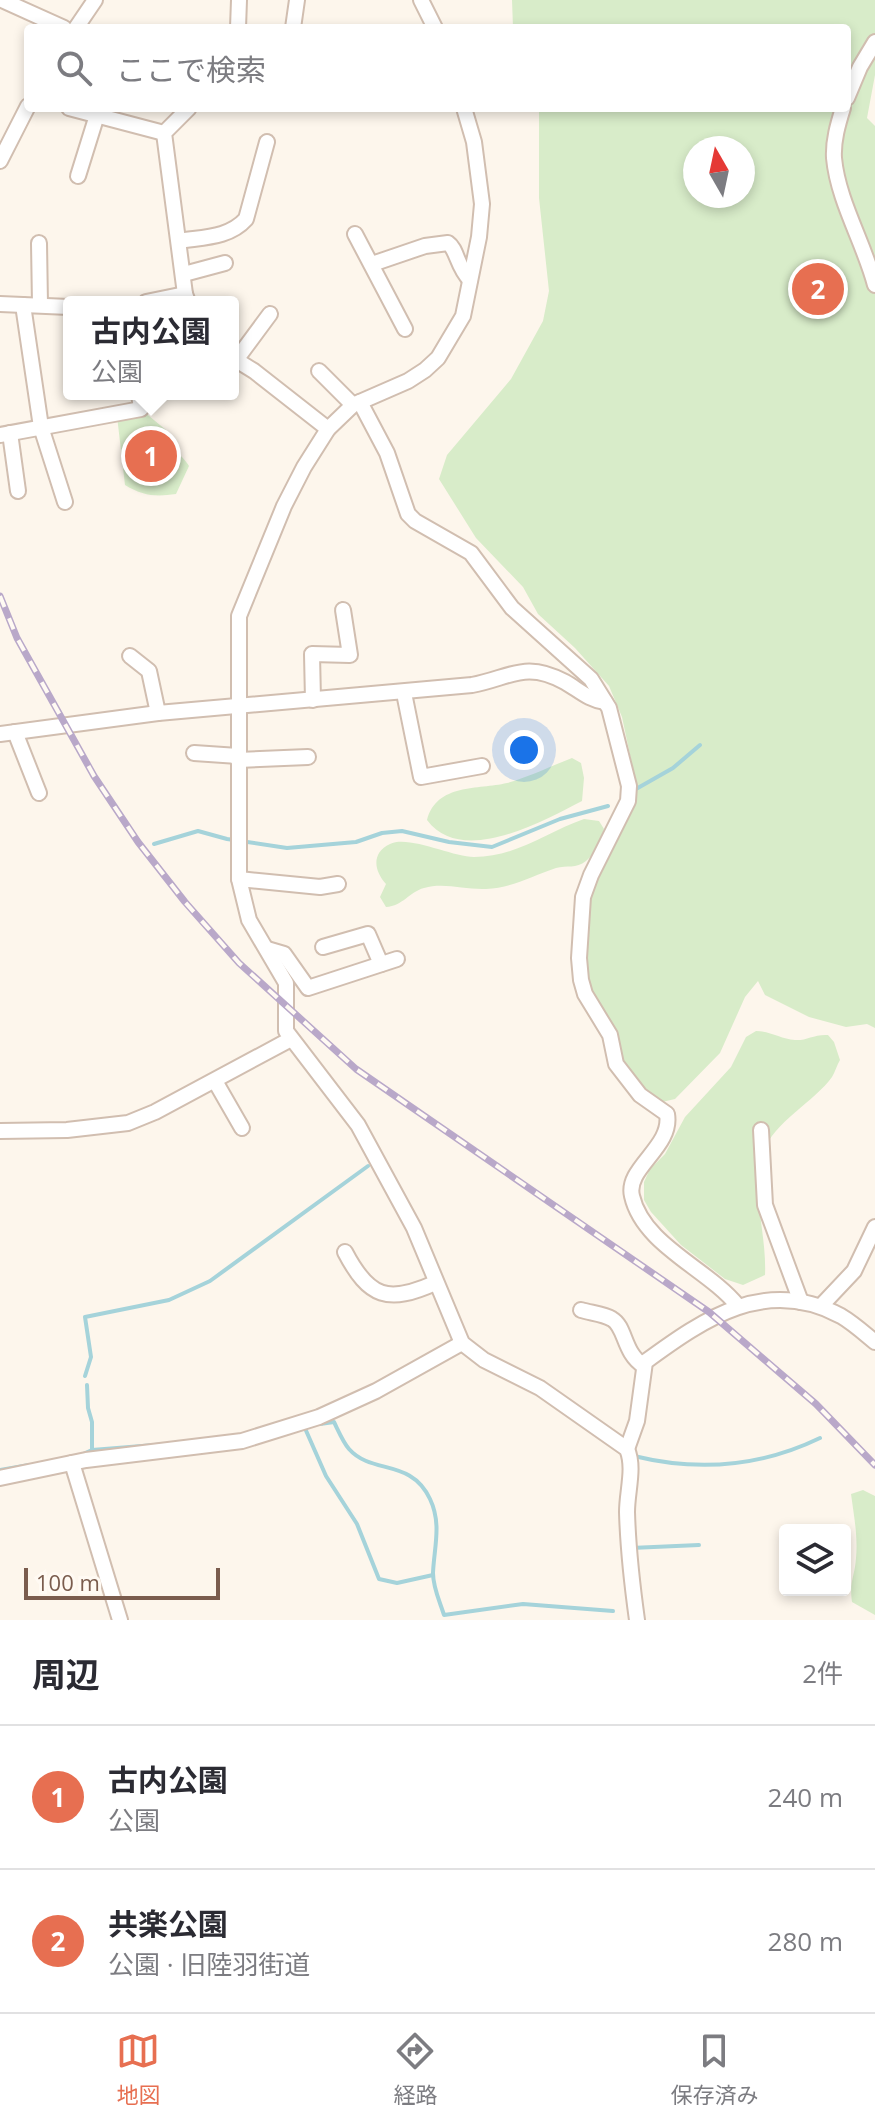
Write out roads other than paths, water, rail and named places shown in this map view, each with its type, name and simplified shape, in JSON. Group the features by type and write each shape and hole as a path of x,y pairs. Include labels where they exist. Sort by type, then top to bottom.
{"street":[{"path":"2,0 55,24"},
{"path":"79,24 95,0"},
{"path":"238,24 239,0"},
{"path":"294,24 297,0"},
{"path":"421,0 430,24"},
{"path":"851,89 875,42"},
{"path":"0,161 25,112"},
{"path":"85,112 164,133"},
{"path":"164,133 185,112"},
{"path":"465,112 474,142 482,204 479,237 463,316 438,358 408,381 356,404 328,429 284,506 239,616 239,879 249,920 286,983 285,1022 291,1039 358,1125 414,1228 462,1343 484,1360 540,1388 627,1449"},
{"path":"842,112 835,141 836,170 875,285"},
{"path":"78,176 97,115"},
{"path":"164,133 186,296"},
{"path":"179,241 221,235 237,229 246,219 267,142"},
{"path":"355,234 405,329"},
{"path":"39,243 40,304"},
{"path":"372,264 425,246 448,243 455,248 461,271 470,280"},
{"path":"184,274 225,263"},
{"path":"0,304 63,306"},
{"path":"23,305 41,427 65,502"},
{"path":"239,353 270,314"},
{"path":"239,362 328,429"},
{"path":"319,371 356,404 387,453 408,514 471,553 512,608 591,679 605,702 624,762 629,786 628,801 583,897 579,958 581,980 585,994 610,1035 616,1064 640,1095 667,1114 664,1136 633,1181 631,1191 636,1207 668,1248 725,1290 737,1305"},
{"path":"18,491 5,434 141,409 140,400"},
{"path":"313,700 312,654 350,655 343,610"},
{"path":"130,656 149,671 158,713"},
{"path":"39,793 7,733 158,713 472,685 523,671 551,676 594,701 605,702"},
{"path":"404,693 421,777 482,766"},
{"path":"194,753 238,758 308,757"},
{"path":"239,879 320,887 338,884"},
{"path":"323,947 368,934 381,964"},
{"path":"267,949 284,954 308,988 397,959"},
{"path":"0,1131 67,1130 128,1123 155,1112 291,1039"},
{"path":"215,1081 242,1128"},
{"path":"761,1130 765,1205 801,1302"},
{"path":"821,1306 854,1271 875,1227"},
{"path":"345,1252 361,1279 377,1292 400,1296 435,1283"},
{"path":"637,1620 630,1561 627,1508 631,1467 627,1449 637,1421 644,1366 667,1346 737,1305 772,1299 821,1306 844,1318 875,1342"},
{"path":"581,1310 612,1319 620,1328 627,1350 644,1366"},
{"path":"0,1478 170,1448 242,1441 333,1411 462,1343"},
{"path":"72,1463 120,1620"}],"waterway":[{"path":"636,789 673,768 700,745"},
{"path":"154,844 198,831 227,839 287,848 356,842 382,833 402,831 449,842 492,847 560,819 608,806"},
{"path":"85,1376 91,1357 85,1317 169,1300 210,1281 368,1166"},
{"path":"87,1385 92,1450"},
{"path":"320,1424 334,1422 347,1446 358,1457 402,1472 422,1486 436,1518 433,1579 444,1615 523,1604 613,1611"},
{"path":"304,1426 326,1476 357,1524 379,1579 397,1583 433,1575"},
{"path":"634,1456 682,1464 729,1464 775,1455 820,1438"},
{"path":"81,1455 92,1450 167,1444"},
{"path":"0,1470 29,1465"},
{"path":"631,1548 699,1545"}],"railway":[{"path":"0,596 17,638 94,776 138,842 239,963 356,1069 709,1312 816,1404 875,1465"}],"place":[{"name":"共楽公園","path":"818,289"},
{"name":"古内公園","path":"151,456"}]}
